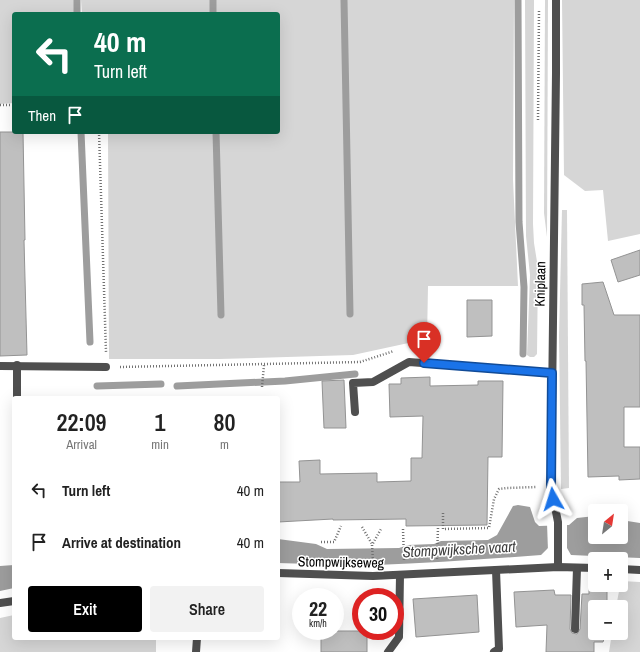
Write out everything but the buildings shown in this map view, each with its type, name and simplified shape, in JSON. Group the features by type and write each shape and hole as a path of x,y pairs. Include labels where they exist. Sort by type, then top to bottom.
{"street":[{"name":"Kniplaan","path":"556,0 551,487 558,522 558,567"},
{"path":"354,412 353,383 374,382 409,362 552,373"},
{"path":"0,366 106,367"},
{"path":"17,366 17,396"},
{"name":"Stompwijkseweg","path":"280,573 400,575 558,567 588,568"},
{"path":"575,629 577,568"},
{"path":"628,569 640,570"},
{"path":"494,652 499,649 496,570"},
{"path":"388,652 399,637 400,575"},
{"path":"0,603 12,600"},
{"path":"196,652 197,640"}],"path":[{"path":"0,105 12,105"},
{"path":"99,134 106,367 360,362 394,351"},
{"path":"262,387 264,365"},
{"path":"443,513 443,528 489,528 494,499 499,489 551,487"},
{"path":"321,542 334,542 341,526"},
{"path":"362,527 372,545 373,566"},
{"path":"438,527 438,564"},
{"path":"372,545 381,529"},
{"path":"403,529 404,565"}],"shaded area":[{"path":"0,0 78,0 78,12 12,12 12,103 0,104"},
{"path":"81,0 514,0 513,180 518,286 428,286 427,339 353,355 219,359 109,359 108,134 280,134 280,12 82,12"},
{"path":"525,0 534,0 533,224 538,268 537,354 534,357 527,355 530,275 526,236"},
{"path":"545,0 548,0 547,237 544,213"},
{"path":"562,0 640,0 640,234 608,241 603,190 585,191 564,175"},
{"path":"562,210 567,210 569,488 561,489 559,336"},
{"path":"628,581 640,582 640,652 609,652 611,640 628,640 628,600 617,600 619,592 628,592"},
{"path":"12,615 12,640 156,640 156,652 0,652 0,618"}],"water":[{"name":"Stompwijksche vaart","path":"518,505 530,507 535,522 539,526 569,525 577,518 588,517 588,544 628,544 628,521 640,523 640,558 628,557 628,552 588,552 588,556 571,555 567,548 548,548 541,555 438,562 376,565 280,563 280,539 316,544 327,549 399,548 408,545 434,544 441,541 488,540 497,535 513,506"},
{"path":"12,565 12,588 0,591 0,566"}],"pier":[{"path":"547,523 567,523 567,550 548,551"}],"waterway":[{"path":"77,0 77,12"},
{"path":"213,0 213,12"},
{"path":"344,0 350,314"},
{"path":"518,0 519,222 524,287 523,354"},
{"path":"81,134 90,342"},
{"path":"216,134 221,315"},
{"path":"177,386 285,381 355,374"},
{"path":"97,386 161,384"}],"route":[{"path":"424,363 552,373 551,487 553,499"}]}
